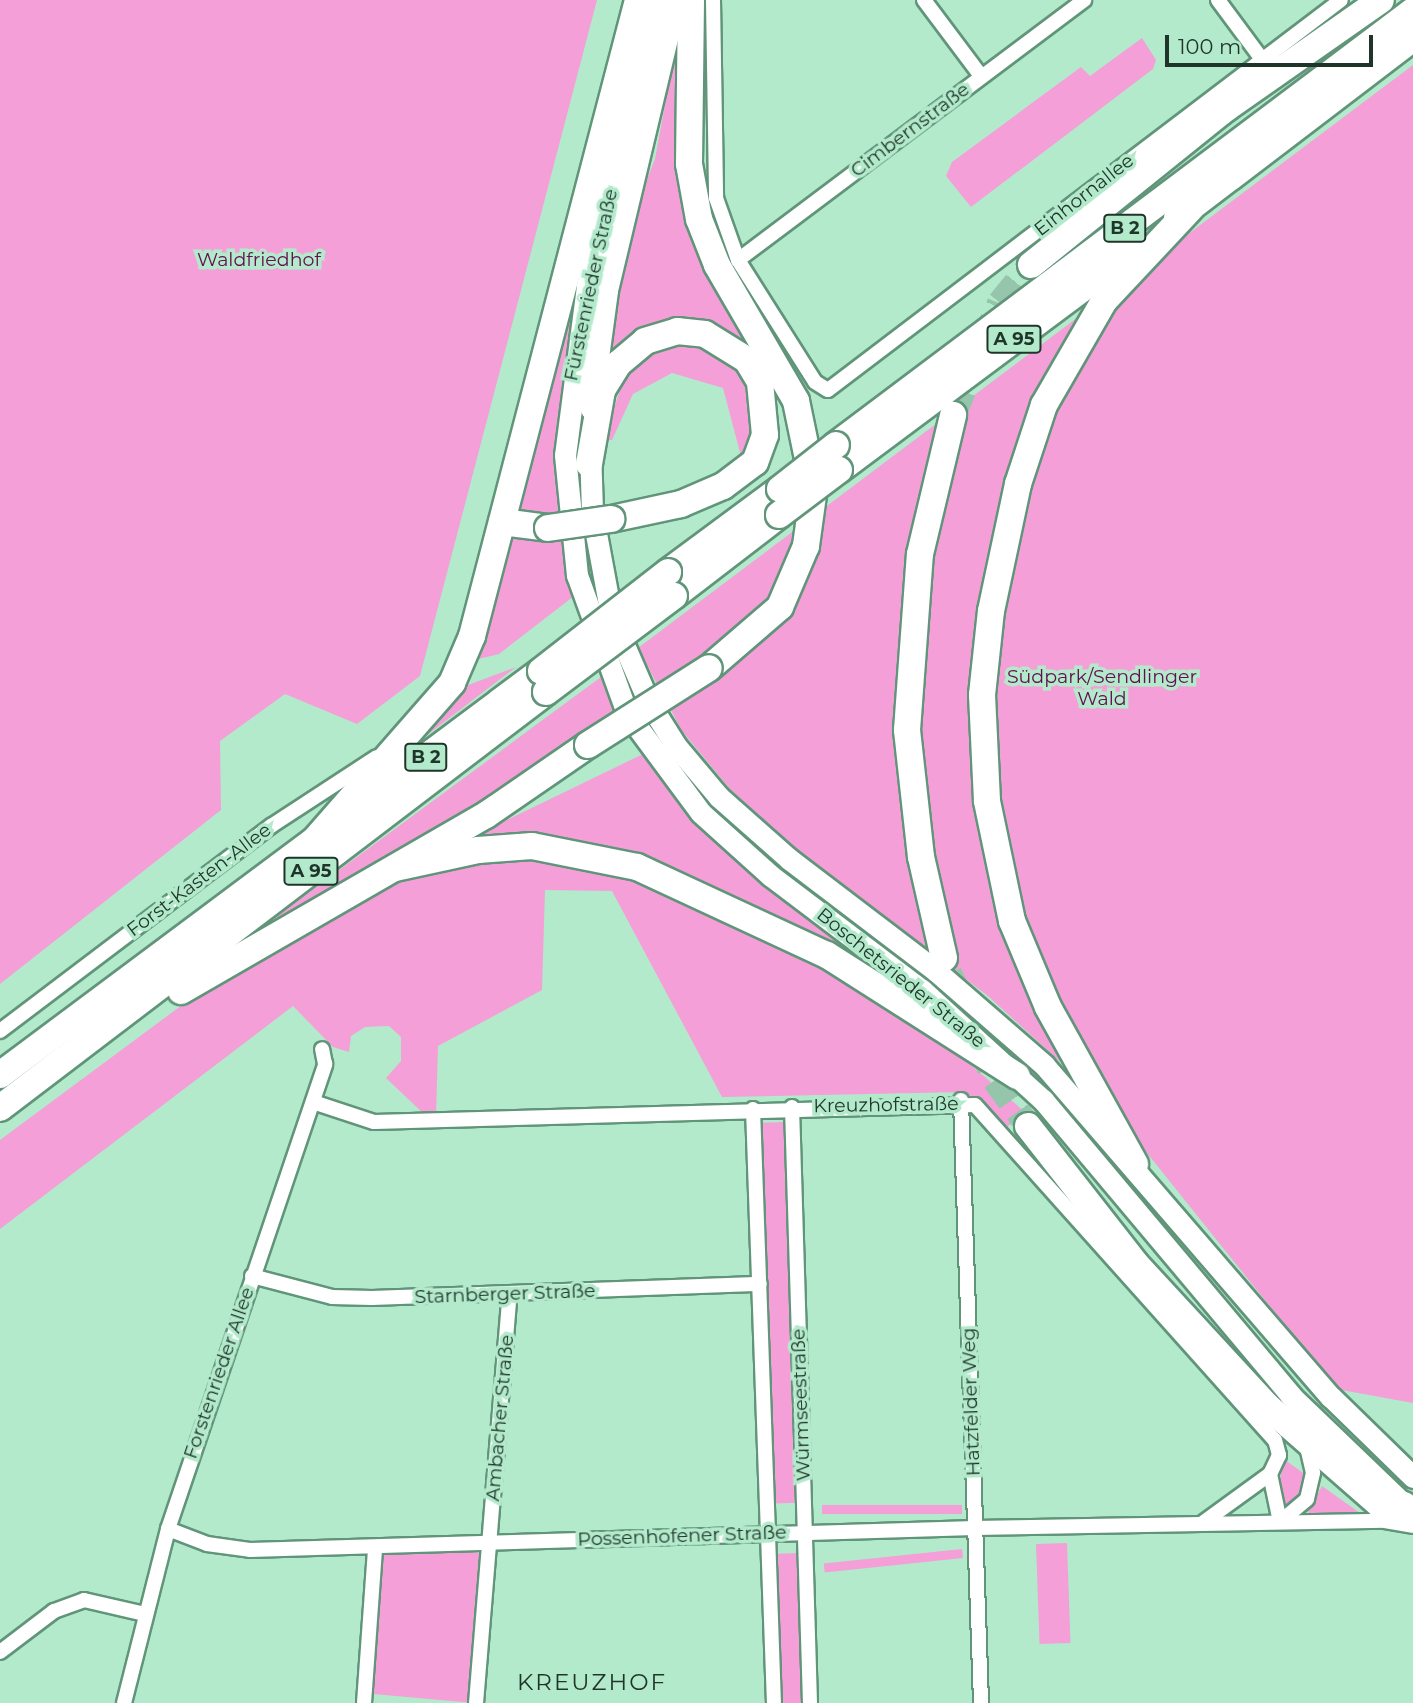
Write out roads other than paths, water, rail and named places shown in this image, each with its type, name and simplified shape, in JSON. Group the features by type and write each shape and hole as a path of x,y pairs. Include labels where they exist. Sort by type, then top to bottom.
{"highway":[{"path":"312,843 405,740 452,683 472,636 638,0"},
{"path":"76,1051 119,1032 232,957 395,868 709,668 779,607 806,545 814,488 796,401 717,265 699,219 689,164 691,0"},
{"path":"1031,265 1221,111 1381,0"},
{"name":"B 2","path":"837,458 1413,11"},
{"name":"A 95","path":"0,1108 76,1051 543,681 837,458 1190,209 1413,38"},
{"path":"1135,1164 1048,1007 1012,921 987,801 982,695 991,611 1018,484 1044,405 1104,301 1190,209"},
{"path":"502,522 548,528 611,519 681,504 723,486 755,462 765,435 760,382 747,360 705,334 677,331 645,341 618,364 602,390 589,464"},
{"path":"944,958 921,857 907,730 919,554 953,415"},
{"name":"B 2","path":"312,843 543,681"},
{"name":"A 95","path":"0,1076 312,843"},
{"path":"395,868 466,852 532,846 637,867 827,955 1017,1076"},
{"path":"1028,1126 1135,1263 1301,1436 1380,1505 1410,1515"}],"main road":[{"name":"Fürstenrieder Straße","path":"577,575 565,467 571,371 656,0"},
{"name":"Fürstenrieder Straße","path":"600,559 589,464 593,376 607,290 676,0"},
{"name":"Boschetsrieder Straße","path":"600,559 611,615 649,703 719,797 789,859 977,1005 1044,1065 1135,1164 1322,1387 1413,1477"},
{"name":"Boschetsrieder Straße","path":"577,575 627,713 701,813 771,876 932,998 1017,1076 1101,1164 1292,1396 1410,1515"}],"street":[{"path":"713,0 713,170 738,260"},
{"path":"924,0 981,76"},
{"name":"Cimbernstraße","path":"738,260 1084,0"},
{"path":"1218,0 1261,58"},
{"name":"Einhornallee","path":"738,260 816,382 828,390 1261,58 1341,0"},
{"name":"Forst-Kasten-Allee","path":"0,1031 271,825 405,740"},
{"name":"Forstenrieder Allee","path":"124,1703 168,1529 327,1059 322,1049"},
{"name":"Kreuzhofstraße","path":"313,1102 374,1122 961,1100 988,1114 1267,1430 1279,1455 1270,1475"},
{"name":"Hatzfelder Weg","path":"961,1100 981,1703"},
{"name":"Würmseestraße","path":"792,1107 810,1703"},
{"name":"Würmseestraße","path":"753,1108 774,1703"},
{"name":"Starnberger Straße","path":"252,1276 332,1297 760,1284"},
{"name":"Ambacher Straße","path":"476,1703 510,1293"},
{"path":"1270,1475 1280,1522 1300,1509 1312,1484 1310,1452 1301,1436"},
{"name":"Possenhofener Straße","path":"1200,1524 1230,1509 1270,1475"},
{"name":"Possenhofener Straße","path":"168,1529 207,1544 250,1550 375,1548 768,1533 1280,1522 1410,1515"},
{"path":"365,1703 375,1548"},
{"path":"0,1652 54,1611 84,1600 145,1614"}],"tunnel":[{"path":"953,415 1000,303 1031,265"},
{"path":"949,973 995,1080 1028,1126"}],"district":[{"name":"KREUZHOF","path":"592,1682"}],"park label":[{"name":"Waldfriedhof","path":"259,260"},
{"name":"Südpark/Sendlinger Wald","path":"1102,688"}]}
